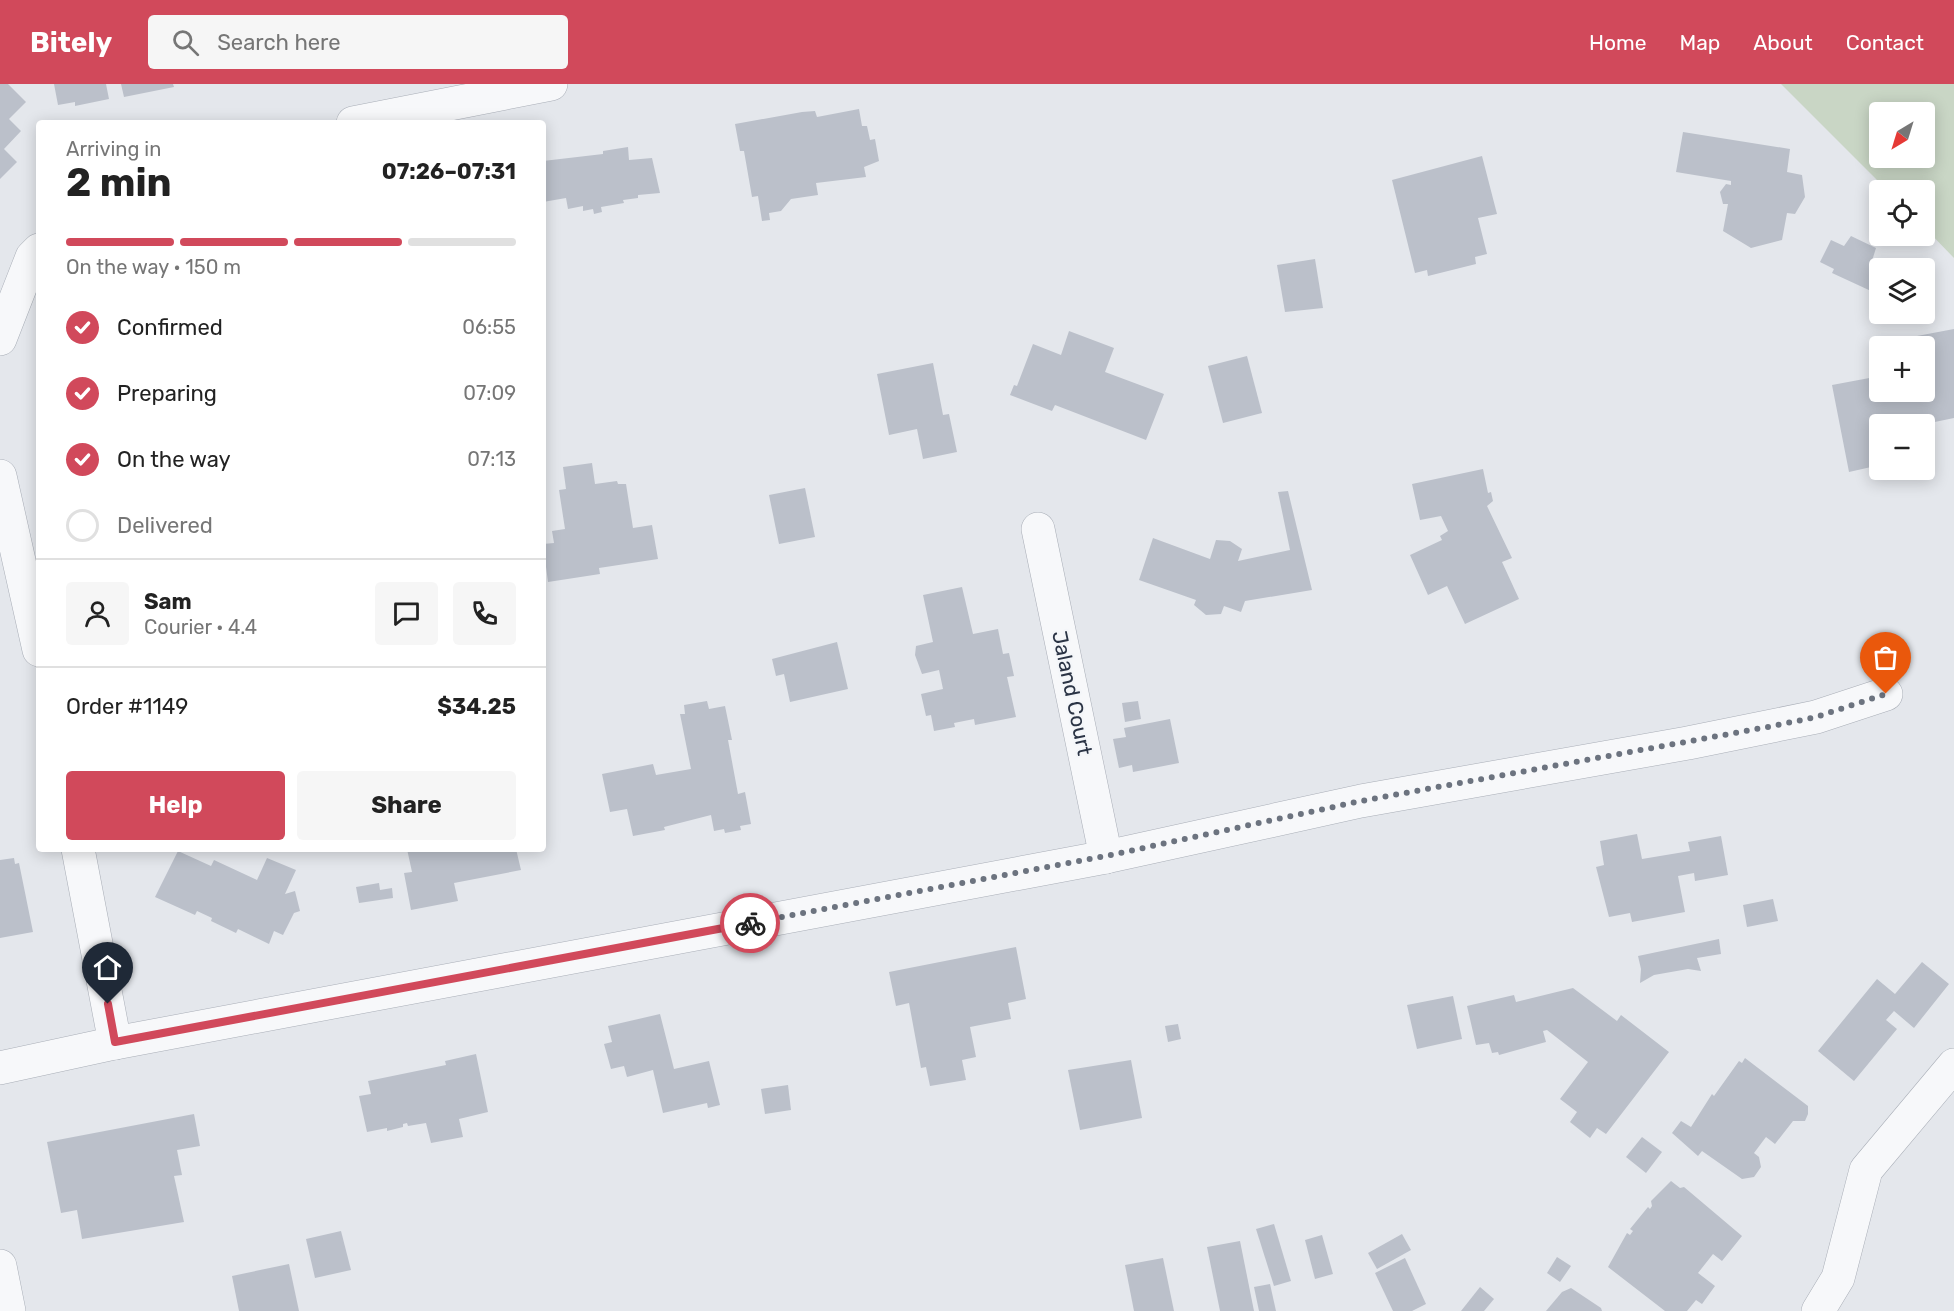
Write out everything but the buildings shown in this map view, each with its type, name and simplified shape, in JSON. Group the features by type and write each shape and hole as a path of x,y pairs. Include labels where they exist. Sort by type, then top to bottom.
{"street":[{"path":"368,120 551,84"},
{"path":"0,339 32,257 36,253"},
{"path":"0,476 36,615"},
{"name":"Jaland Court","path":"1038,529 1106,856"},
{"path":"0,1068 115,1042 1106,856 1361,801 1688,743 1816,717 1886,694"},
{"path":"79,852 115,1042"},
{"path":"1818,1311 1838,1278 1866,1170 1954,1065"},
{"path":"0,1266 9,1311"}],"green space":[{"path":"1781,84 1954,84 1954,258 1935,238 1935,180 1877,180"}],"way so far":[{"path":"750,923 1106,856 1361,801 1773,726 1816,717 1886,694"}],"route":[{"path":"108,1004 115,1042 750,923"}]}
